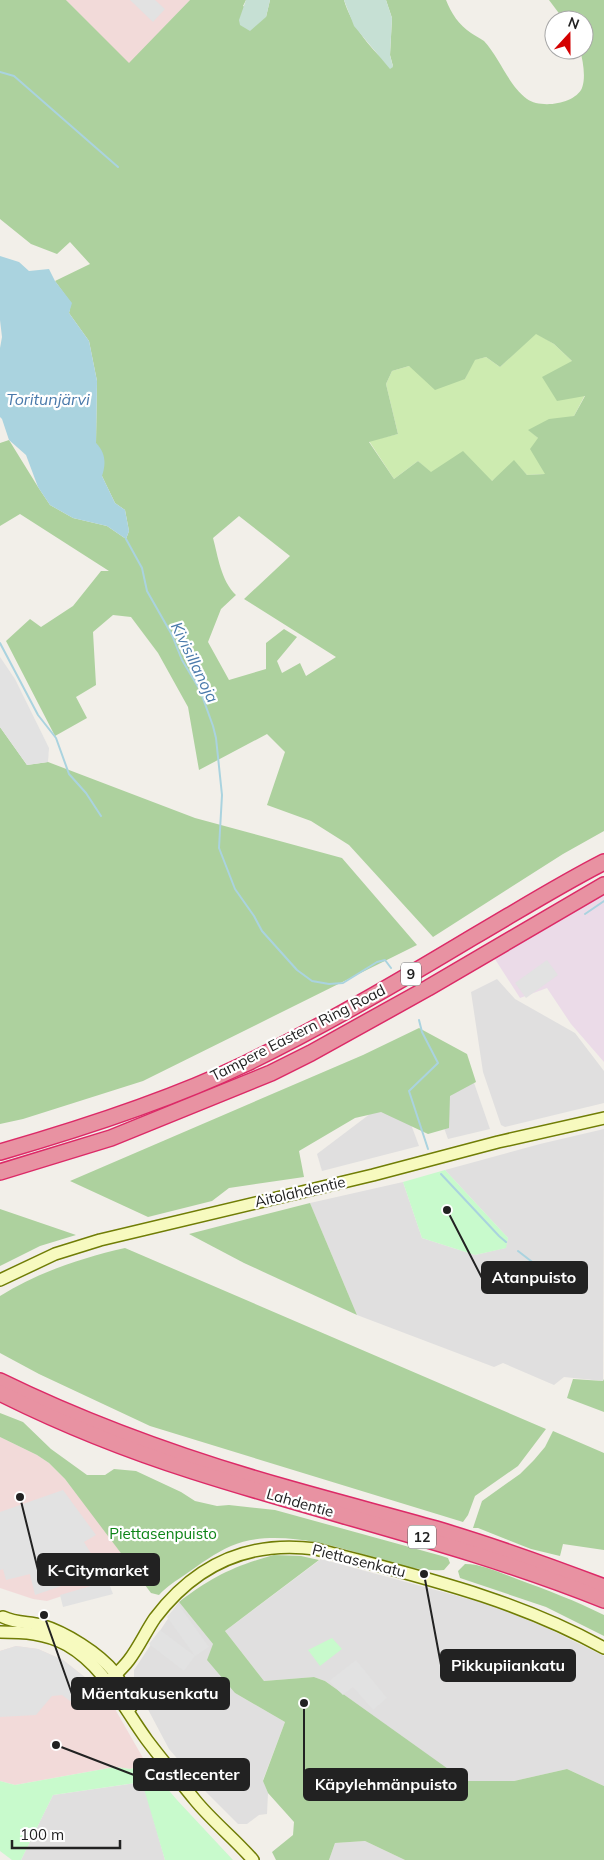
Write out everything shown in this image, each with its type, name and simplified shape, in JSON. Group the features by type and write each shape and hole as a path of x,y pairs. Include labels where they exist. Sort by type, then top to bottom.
{"highway":[{"name":"Tampere Eastern Ring Road","path":"0,1152 34,1143 154,1102 243,1065 368,999 604,862"},
{"name":"Tampere Eastern Ring Road","path":"0,1172 111,1138 271,1073 428,988 604,885"},
{"path":"0,1142 11,1140 34,1143"},
{"name":"Lahdentie","path":"0,1381 65,1411 181,1455 287,1488 447,1532 604,1587"},
{"name":"Lahdentie","path":"0,1394 85,1432 164,1462 271,1495 454,1547 534,1573 604,1600"}],"main road":[{"name":"Aitolahdentie","path":"0,1280 55,1254 100,1240 373,1175 498,1142 604,1118"},
{"name":"Piettasenkatu","path":"108,1674 130,1659 155,1618 188,1583 204,1571 244,1552 270,1547 291,1546 316,1549 477,1593 524,1610 604,1648"},
{"path":"2,1615 3,1623 0,1632 36,1634 58,1641 67,1645 108,1674"},
{"path":"2,1615 17,1622 42,1626 68,1636 108,1674 146,1738 197,1802 253,1860"}],"shaded area":[{"path":"66,0 190,0 129,64"},
{"path":"130,0 155,0 165,9 153,22"},
{"path":"0,657 15,679 49,748 48,762 27,765 0,727"},
{"path":"604,895 604,1062 571,1024 547,988 520,998 493,956"},
{"path":"547,960 558,975 526,998 515,983"},
{"path":"497,979 515,999 575,1033 604,1071 604,1103 505,1127 501,1125 483,1072 471,992"},
{"path":"472,1077 490,1129 448,1139 435,1103"},
{"path":"399,1092 419,1146 322,1171 317,1154"},
{"path":"604,1129 603,1381 564,1377 554,1385 503,1363 494,1367 357,1315 310,1203 403,1182 422,1238 475,1255 505,1248 508,1238 445,1170"},
{"path":"0,1437 49,1463 65,1479 99,1523 127,1561 107,1581 47,1601 33,1599 0,1588"},
{"path":"63,1490 96,1535 84,1542 102,1572 35,1595 30,1574 6,1580 3,1569 0,1570 0,1512"},
{"path":"321,1559 491,1605 545,1627 604,1656 604,1786 567,1769 514,1781 464,1781 325,1681 314,1677 264,1681 225,1631"},
{"path":"108,1581 113,1594 63,1607 60,1595"},
{"path":"179,1602 213,1644 235,1693 285,1722 263,1780 268,1793 267,1814 259,1815 247,1824 238,1824 206,1792 169,1749 134,1683 134,1670"},
{"path":"178,1604 209,1647 195,1656 167,1617"},
{"path":"160,1630 195,1656 184,1671 149,1644"},
{"path":"16,1646 38,1649 63,1660 91,1682 101,1698 107,1695 147,1765 130,1769 115,1767 15,1785 0,1781 0,1651"},
{"path":"16,1646 38,1649 63,1660 91,1682 101,1698 70,1701 62,1695 52,1696 36,1715 0,1717 0,1651"},
{"path":"356,1660 387,1698 373,1710 353,1687 343,1695 329,1681"},
{"path":"143,1782 165,1860 21,1860 53,1795"},
{"path":"365,1841 405,1860 329,1860 335,1843"}],"green space":[{"path":"0,0 66,0 129,63 190,0 246,0 243,6 266,17 270,0 344,0 351,18 363,37 385,61 393,66 390,55 392,18 386,0 446,0 459,22 467,30 484,41 490,48 520,93 533,102 549,104 572,98 582,88 584,74 582,60 594,60 594,10 556,10 549,0 604,0 604,831 563,854 433,937 349,845 311,821 267,805 285,752 267,734 199,770 188,707 158,653 131,617 113,615 93,632 96,685 76,697 87,718 55,736 6,641 30,619 41,627 73,606 101,571 109,571 20,514 0,526 0,443 9,440 50,505 73,518 107,526 126,539 129,531 125,510 115,503 102,476 96,443 97,381 89,341 69,313 71,303 55,281 90,264 70,242 57,254 31,244 0,219","holes":["536,334 554,344 572,361 542,377 557,401 585,396 574,416 549,419 528,430 538,438 530,449 545,474 527,475 514,460 492,481 463,451 431,472 418,461 394,479 369,442 398,434 386,384 392,371 409,366 435,390 465,379 475,360 486,357 500,367","239,516 290,556 244,599 336,657 306,676 300,663 282,673 277,661 297,637 284,629 266,643 266,669 229,680 208,642 221,609 236,595 223,576 213,538"]},
{"path":"246,0 270,0 266,17 250,31 240,25 239,20"},
{"path":"344,0 386,0 392,18 390,55 393,67 390,69 354,26"},
{"path":"536,333 554,344 572,361 585,395 574,416 529,430 538,438 546,474 527,475 515,462 492,481 430,472 418,461 394,479 369,441 398,434 386,384 392,371 409,366 465,379 474,360 486,357 500,367"},
{"path":"0,727 27,765 48,762 195,818 342,858 417,945 143,1081 23,1119 0,1124"},
{"path":"419,1028 467,1054 476,1082 450,1096 449,1128 428,1134 381,1112 355,1118 299,1151 304,1177 229,1188 212,1201 148,1217 70,1181 363,1055"},
{"path":"445,1170 508,1238 506,1248 475,1255 422,1238 403,1182"},
{"path":"310,1203 357,1315 244,1263 189,1234"},
{"path":"0,1209 76,1235 40,1246 0,1266"},
{"path":"125,1248 546,1429 518,1466 475,1496 468,1515 463,1522 150,1426 39,1374 0,1353 0,1296 45,1273 92,1256"},
{"path":"573,1379 603,1381 604,1379 604,1412 567,1398"},
{"name":"Piettasenpuisto","path":"0,1413 23,1422 51,1449 87,1475 105,1475 114,1469 136,1471 181,1492 195,1501 217,1506 229,1505 275,1510 442,1556 448,1558 450,1563 444,1570 421,1569 309,1541 277,1538 261,1539 245,1541 231,1546 175,1581 159,1595 151,1593 65,1479 49,1463 37,1455 0,1437"},
{"path":"553,1431 604,1453 604,1550 563,1544 560,1556 531,1549 478,1528 473,1528 482,1501 520,1474 545,1447"},
{"path":"274,1555 301,1556 319,1560 225,1631 264,1681 314,1677 325,1681 465,1781 514,1781 567,1769 604,1786 604,1860 405,1860 365,1841 335,1843 329,1860 276,1860 272,1852 293,1835 294,1822 268,1793 263,1781 285,1722 235,1693 207,1660 213,1644 179,1602 224,1573 247,1563"},
{"path":"465,1564 498,1572 604,1615 604,1636 546,1607 460,1578 458,1571"},
{"path":"332,1638 342,1649 320,1666 308,1650"},
{"path":"147,1765 233,1860 165,1860 142,1782 53,1795 21,1860 12,1860 0,1851 0,1781 15,1785 115,1767 130,1769"}],"water":[{"name":"Toritunjärvi","path":"0,256 19,262 29,271 49,269 55,281 72,303 69,313 89,341 97,381 96,443 102,451 104,459 102,476 115,503 125,510 129,531 126,539 107,526 73,518 50,505 38,487 26,455 9,440 0,417 0,348 2,337 0,320"}],"waterway":[{"path":"0,72 14,76 118,167"},
{"name":"Kivisillanoja","path":"126,539 142,568 147,591 172,635 182,660 200,690 213,726 222,795 219,848 235,889 262,931 297,970 312,981 329,984 343,983 377,962 385,960 391,968"},
{"path":"0,643 38,715 56,738 69,774 86,793 101,816"},
{"path":"585,914 604,901"},
{"name":"Kivisillanoja","path":"419,1020 422,1032 438,1063 409,1091 428,1149"},
{"path":"441,1174 506,1242"},
{"path":"518,1251 553,1278 571,1279"}],"place":[{"name":"Atanpuisto","path":"447,1210"},
{"name":"K-Citymarket","path":"20,1497"},
{"name":"Pikkupiiankatu","path":"424,1574"},
{"name":"Mäentakusenkatu","path":"44,1615"},
{"name":"Käpylehmänpuisto","path":"304,1703"},
{"name":"Castlecenter","path":"56,1745"}]}
